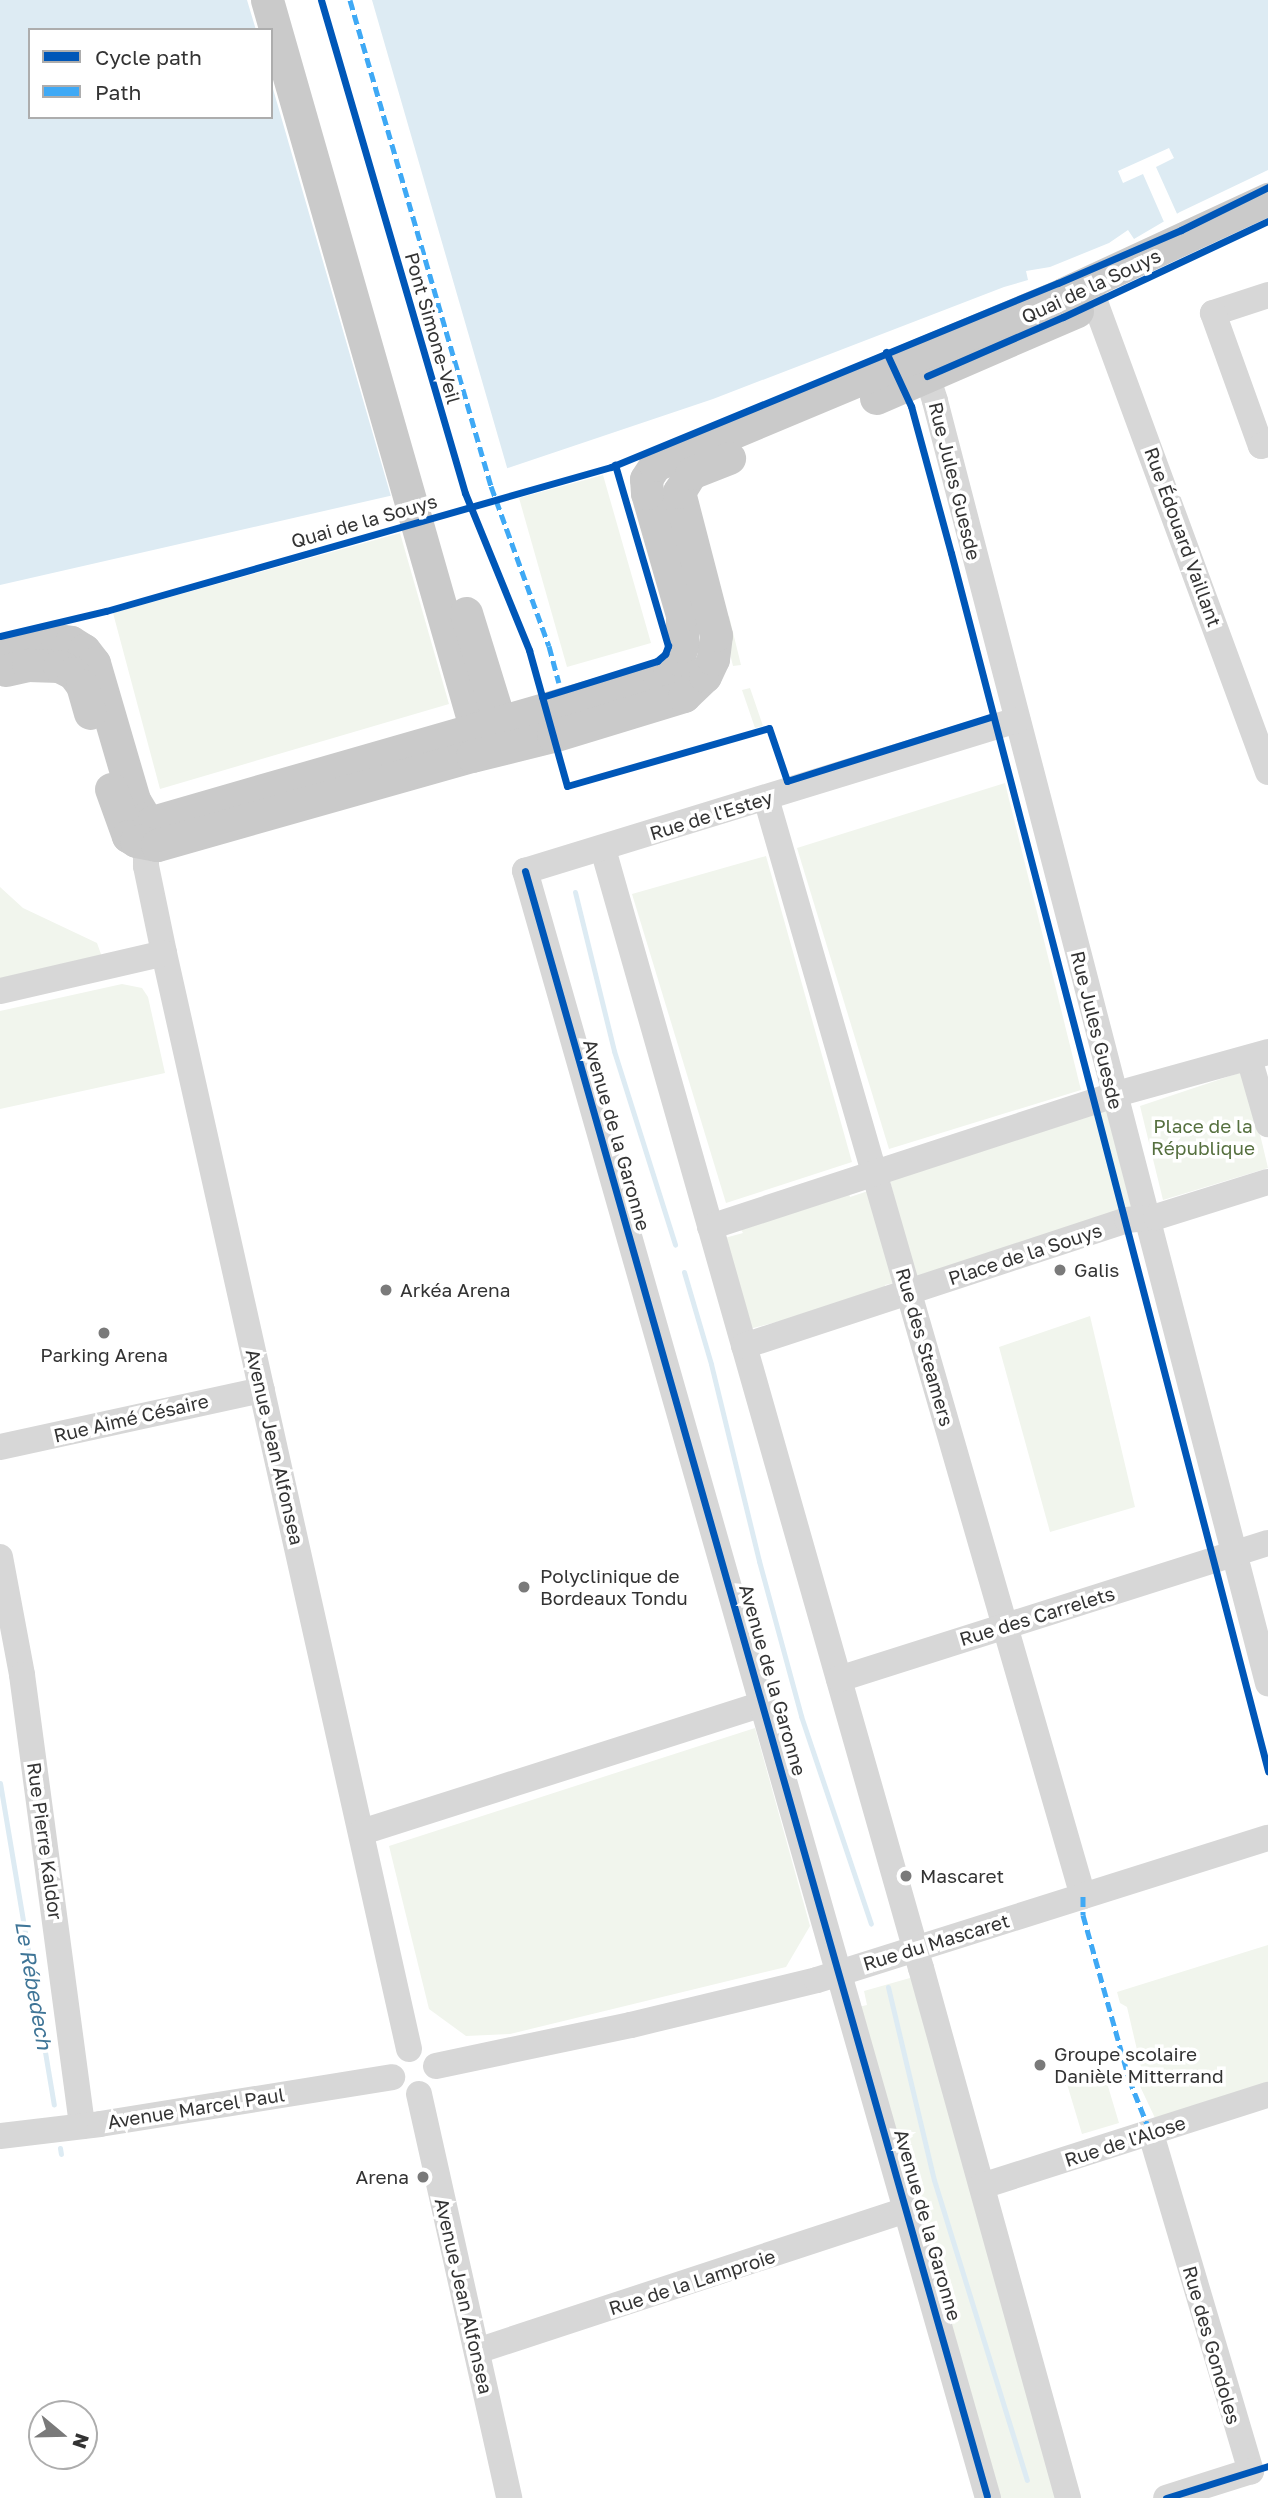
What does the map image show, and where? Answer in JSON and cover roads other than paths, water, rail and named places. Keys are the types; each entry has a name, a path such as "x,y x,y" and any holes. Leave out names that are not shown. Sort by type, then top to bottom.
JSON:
{"main road":[{"path":"267,0 491,737"},
{"path":"283,0 430,502 471,666"},
{"name":"Quai de la Souys","path":"913,370 928,348 1028,307 1092,292 1268,200"},
{"name":"Quai de la Souys","path":"149,833 491,737 662,705 684,696 705,676 713,659 716,635 680,502 683,482 691,473 913,370 1092,292 1268,221"},
{"path":"0,651 57,640 72,642 84,650 94,663 134,800 145,818 149,833 128,836 122,825 82,685 73,673 59,666 43,664 0,671"}],"street":[{"name":"Rue Édouard Vaillant","path":"1092,292 1268,772"},
{"path":"1268,295 1213,313 1261,446 1268,444"},
{"name":"Rue Jules Guesde","path":"913,370 1017,720 1268,1683"},
{"name":"Rue de l'Estey","path":"525,871 1017,720"},
{"name":"Rue des Steamers","path":"766,798 1083,1896"},
{"name":"Avenue Jean Alfonsea","path":"149,833 146,866 164,953 409,2049"},
{"path":"603,849 916,1949 1068,2498"},
{"name":"Avenue de la Garonne","path":"525,871 988,2498"},
{"path":"0,991 164,953"},
{"path":"710,1227 1113,1095 1259,1055 1268,1124"},
{"name":"Place de la Souys","path":"744,1346 1126,1220 1146,1217 1268,1182"},
{"name":"Rue Aimé Césaire","path":"0,1447 262,1390"},
{"path":"1236,1553 1268,1543"},
{"name":"Rue des Carrelets","path":"839,1679 1236,1553"},
{"name":"Rue Pierre Kaldor","path":"0,1557 22,1675 82,2126"},
{"path":"362,1832 763,1704"},
{"name":"Rue du Mascaret","path":"436,2066 631,2025 838,1972 1268,1838"},
{"path":"409,2049 427,2053 436,2066 433,2085 419,2094 400,2089 392,2077 396,2058 409,2049"},
{"name":"Avenue Marcel Paul","path":"0,2136 82,2126 392,2077"},
{"name":"Avenue Jean Alfonsea","path":"419,2094 509,2498"},
{"name":"Rue de l'Alose","path":"982,2186 1268,2095"},
{"name":"Rue des Gondoles","path":"1151,2134 1251,2471 1166,2498"},
{"name":"Rue de la Lamproie","path":"477,2351 906,2210"}],"waterway":[{"path":"575,892 614,1051 675,1245"},
{"path":"684,1272 711,1364 759,1561 801,1716 871,1924"},
{"name":"Le Rébedech","path":"0,1783 54,2104"},
{"path":"888,1987 934,2180 1027,2480"},
{"name":"Le Rébedech","path":"60,2148 61,2154"}],"place":[{"name":"Galis","path":"1060,1270"},
{"name":"Arkéa Arena","path":"386,1290"},
{"name":"Parking Arena","path":"104,1333"},
{"name":"Polyclinique de Bordeaux Tondu","path":"524,1587"},
{"name":"Mascaret","path":"906,1876"},
{"name":"Groupe scolaire Danièle Mitterrand","path":"1040,2065"},
{"name":"Arena","path":"423,2177"}],"park label":[{"name":"Place de la République","path":"1203,1137"}]}
